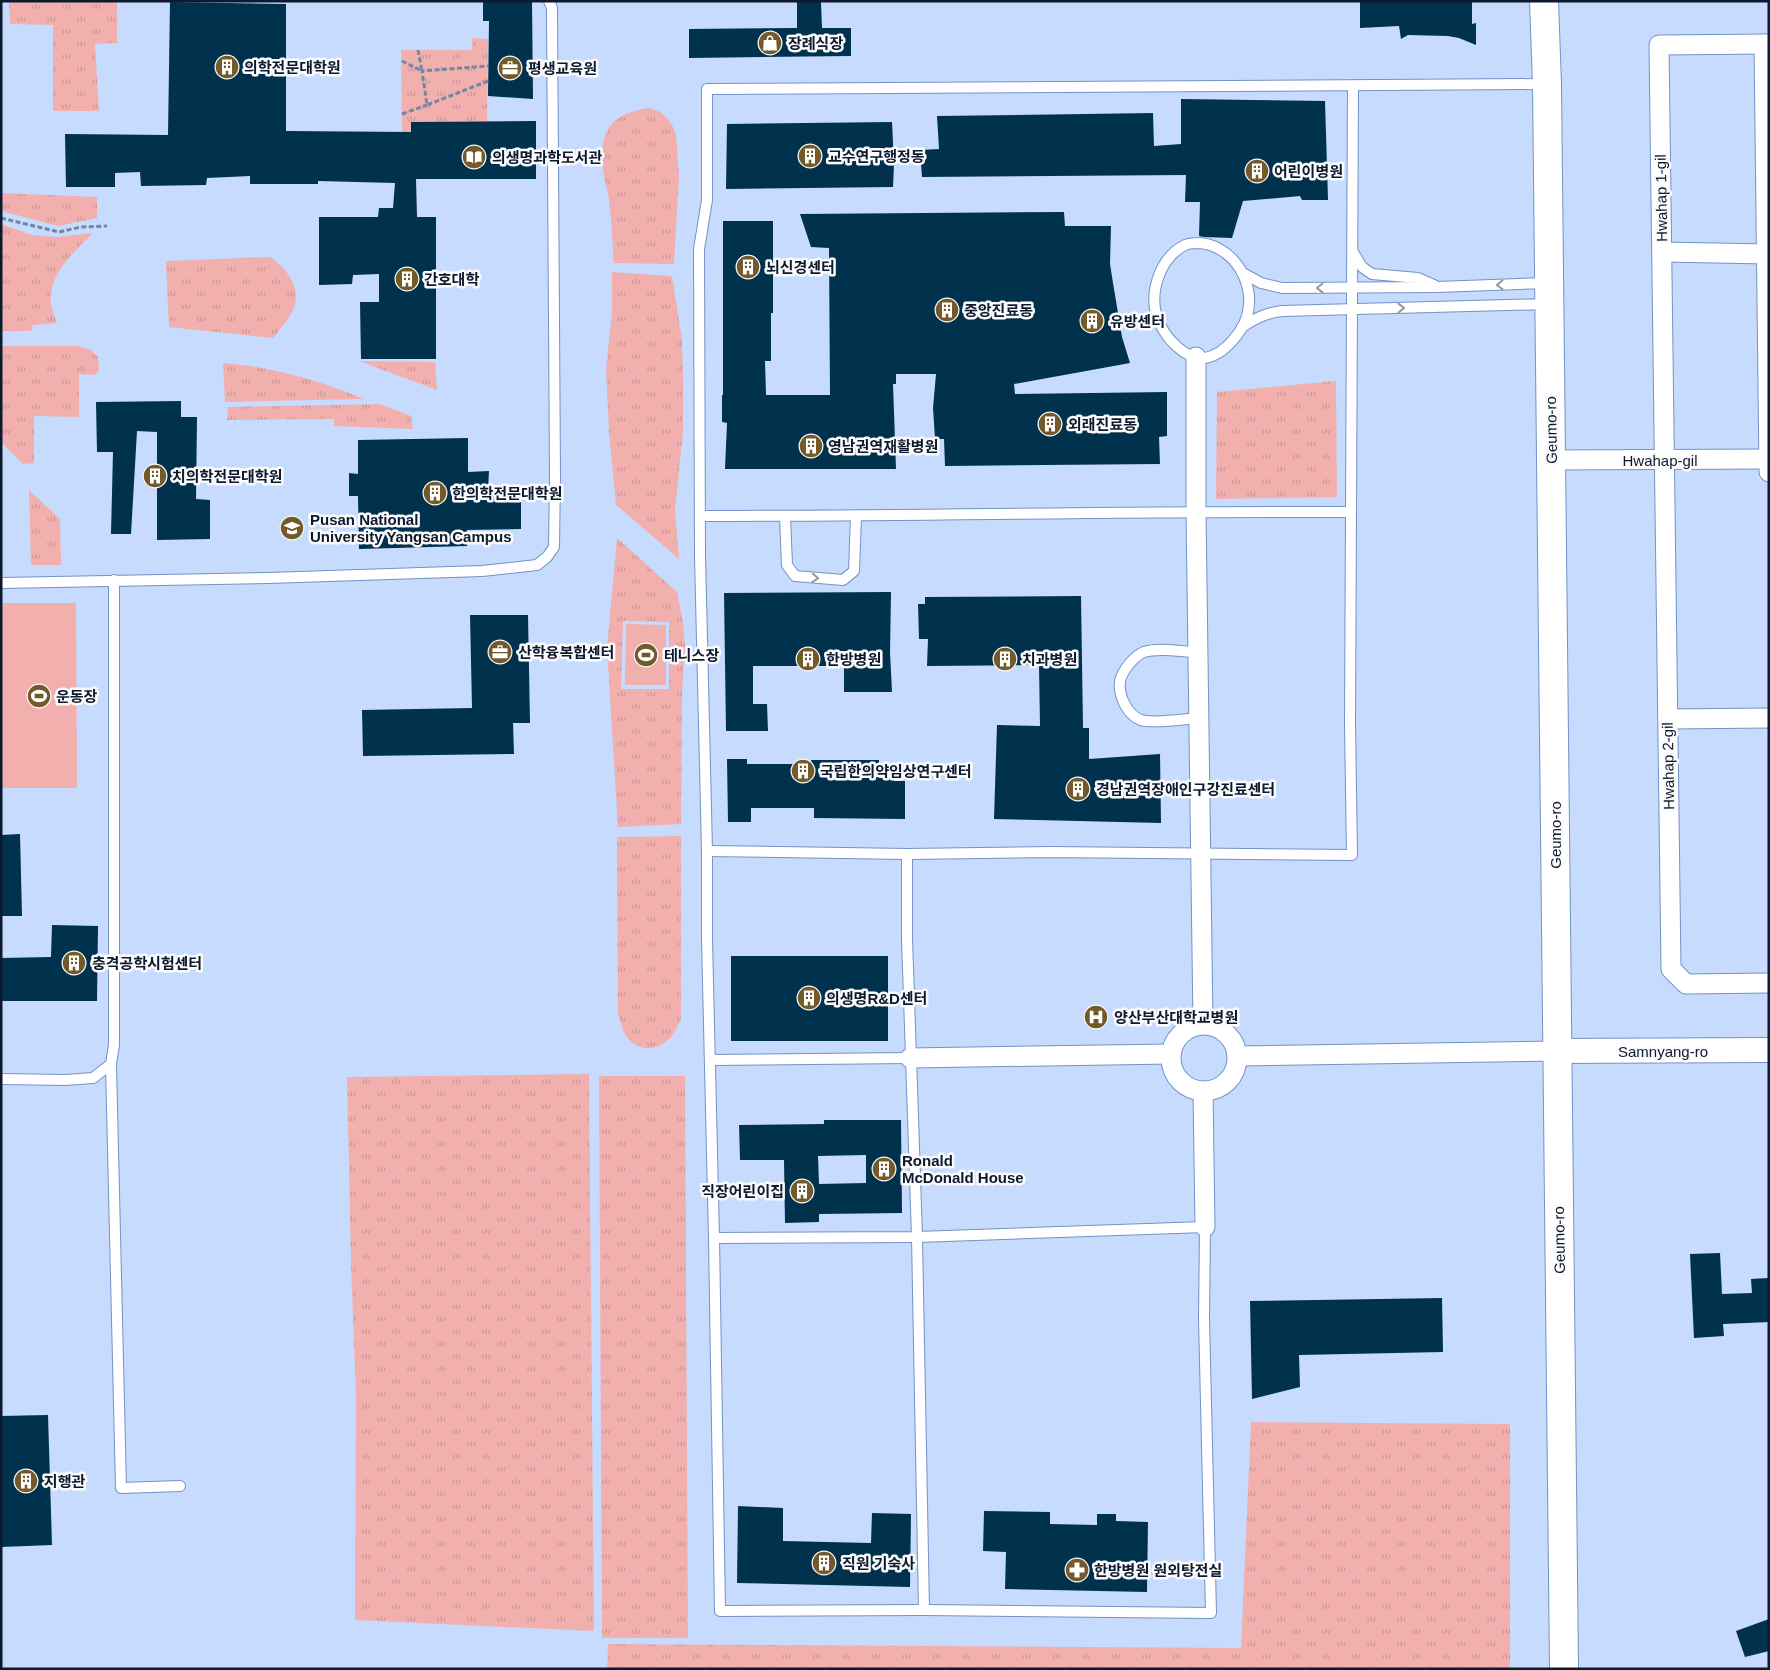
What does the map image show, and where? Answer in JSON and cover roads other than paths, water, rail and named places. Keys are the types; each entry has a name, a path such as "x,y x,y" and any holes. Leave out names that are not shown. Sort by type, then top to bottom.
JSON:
{"main road":[{"name":"Geumo-ro","path":"1544,1 1547,84 1564,1669"}],"street":[{"path":"1766,44 1769,472"},
{"name":"Hwahap 1-gil","path":"1664,460 1659,46 1766,44"},
{"path":"1662,252 1767,254"},
{"path":"1196,357 1196,512 1203,1024"},
{"name":"Hwahap-gil","path":"1551,460 1769,459"},
{"name":"Hwahap 2-gil","path":"1664,460 1671,968 1686,984 1769,983"},
{"path":"1668,719 1769,718"},
{"path":"1203,1024 1222,1030 1232,1042 1237,1056 1236,1067 1231,1077 1214,1090 1203,1091 1192,1089 1176,1075 1172,1065 1171,1054 1173,1045 1185,1030 1203,1024"},
{"name":"Samnyang-ro","path":"1556,1052 1769,1050"},
{"path":"1237,1056 1556,1052"},
{"path":"910,1058 1171,1054"},
{"path":"1203,1091 1205,1227"}],"lane":[{"path":"1,583 268,578 482,571 537,565 547,557 554,547 555,477 552,8 549,1"},
{"path":"714,1238 917,1236 1205,1227 1204,1319 1211,1613 924,1610 720,1611 700,516 699,249 707,200 707,89 1547,84"},
{"path":"707,851 907,854 1049,852 1352,855 1350,724 1353,86"},
{"path":"1187,244 1208,244 1219,248 1230,257 1243,273 1249,292 1247,315 1242,328 1221,351 1210,357 1196,357 1182,351 1173,344 1162,328 1156,314 1155,300 1156,285 1166,260 1174,252 1187,244"},
{"path":"1353,252 1362,267 1372,274 1418,278 1437,287"},
{"path":"1243,273 1261,283 1282,288 1437,287 1549,294"},
{"path":"1242,328 1257,317 1268,312 1352,310 1549,294"},
{"path":"700,516 1351,512"},
{"path":"785,516 786,565 795,576 843,580 854,571 856,516"},
{"path":"114,580 114,1045 111,1065 121,1488 180,1486"},
{"path":"1198,652 1164,650 1143,652 1125,670 1120,681 1121,697 1134,715 1142,720 1199,718"},
{"path":"907,854 907,938 917,1236 924,1610"},
{"path":"710,1060 910,1058"},
{"path":"1,1080 93,1078 111,1065"}],"place":[{"name":"장례식장","path":"770,43"},
{"name":"의학전문대학원","path":"227,67"},
{"name":"평생교육원","path":"510,68"},
{"name":"교수연구행정동","path":"810,156"},
{"name":"의생명과학도서관","path":"474,157"},
{"name":"어린이병원","path":"1257,171"},
{"name":"뇌신경센터","path":"748,267"},
{"name":"간호대학","path":"407,279"},
{"name":"중앙진료동","path":"947,310"},
{"name":"유방센터","path":"1092,321"},
{"name":"외래진료동","path":"1050,424"},
{"name":"영남권역재활병원","path":"811,446"},
{"name":"치의학전문대학원","path":"155,476"},
{"name":"한의학전문대학원","path":"435,493"},
{"name":"Pusan National University Yangsan Campus","path":"292,528"},
{"name":"산학융복합센터","path":"500,652"},
{"name":"테니스장","path":"646,655"},
{"name":"한방병원","path":"808,659"},
{"name":"치과병원","path":"1005,659"},
{"name":"운동장","path":"39,696"},
{"name":"국립한의약임상연구센터","path":"803,771"},
{"name":"경남권역장애인구강진료센터","path":"1078,789"},
{"name":"충격공학시험센터","path":"74,963"},
{"name":"의생명R&D센터","path":"809,998"},
{"name":"양산부산대학교병원","path":"1096,1017"},
{"name":"Ronald McDonald House","path":"884,1169"},
{"name":"직장어린이집","path":"802,1191"},
{"name":"지행관","path":"26,1481"},
{"name":"직원 기숙사","path":"824,1563"},
{"name":"한방병원 원외탕전실","path":"1077,1570"}]}
